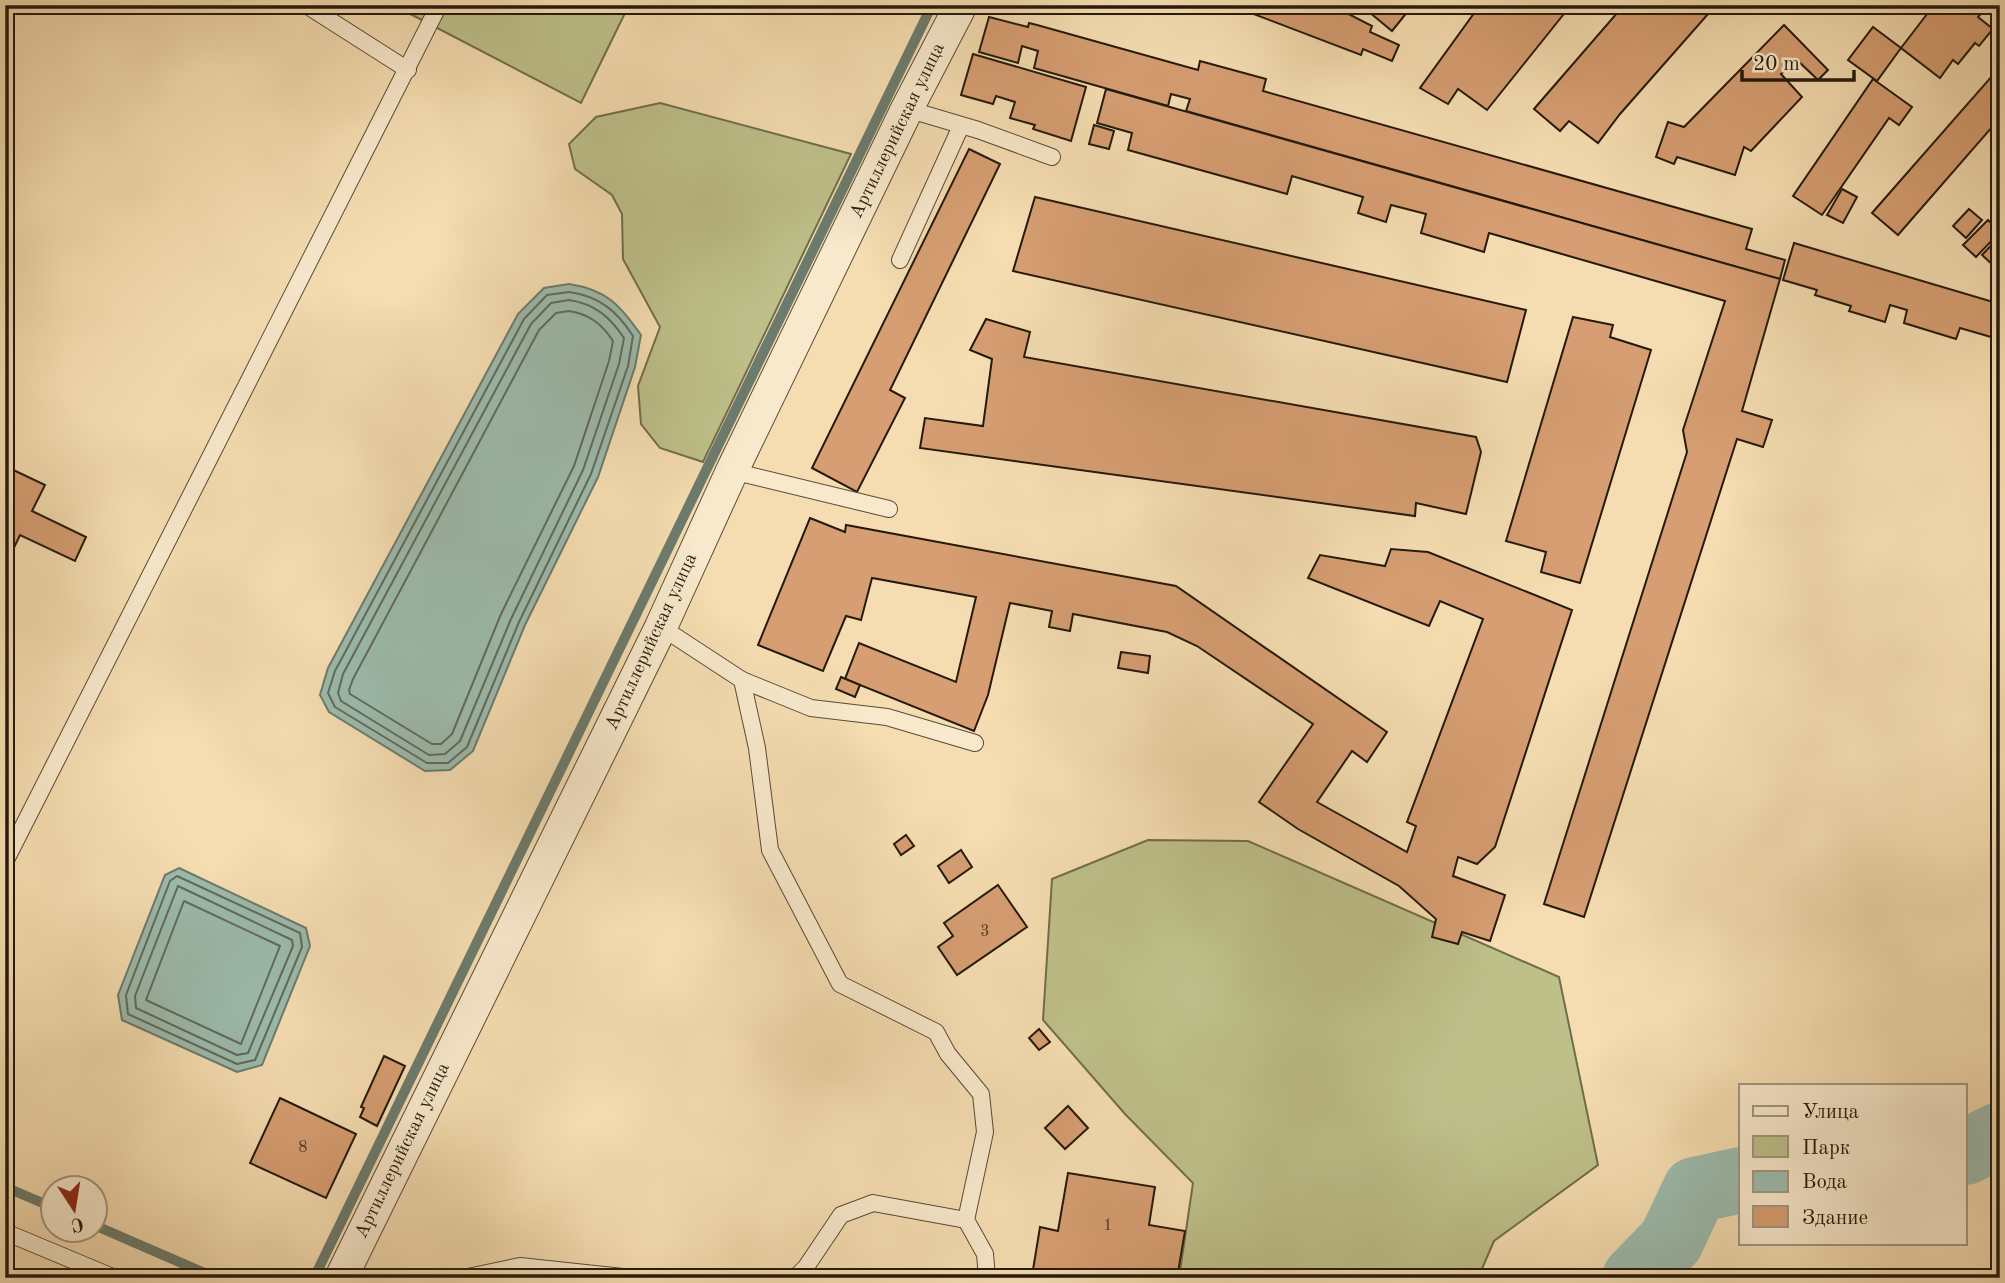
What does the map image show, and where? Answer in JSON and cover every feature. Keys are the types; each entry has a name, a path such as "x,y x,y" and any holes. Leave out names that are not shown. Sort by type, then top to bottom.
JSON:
{"street":[{"name":"Артиллерийская улица","path":"341,1278 661,627 732,471 907,109 961,5"}],"lane":[{"path":"306,5 408,70"},
{"path":"5,862 439,5"},
{"path":"907,109 1052,157"},
{"path":"900,260 961,126"},
{"path":"732,471 889,509"},
{"path":"661,627 742,680 811,708 887,717 975,743"},
{"path":"742,680 757,748 770,850 840,984 936,1032 948,1054 981,1094 985,1132 966,1220 985,1254 987,1278"},
{"path":"795,1278 806,1267 841,1215 873,1203 966,1220"},
{"path":"5,1232 115,1278"},
{"path":"463,1278 520,1266 632,1278"}],"green space":[{"path":"393,5 629,5 581,103"},
{"path":"660,103 851,154 703,462 660,448 641,424 638,386 660,327 623,259 622,214 612,195 575,169 569,144 596,117"},
{"path":"1148,840 1248,841 1559,977 1598,1165 1494,1241 1478,1278 1179,1278 1193,1183 1125,1114 1043,1020 1052,879"}],"water":[{"path":"569,284 594,290 611,300 626,315 641,335 635,367 598,477 525,625 473,751 450,770 425,771 329,712 320,695 328,668 518,314 544,288"},
{"path":"179,868 306,928 310,946 262,1065 237,1072 122,1020 118,995 165,875"}],"building":[{"path":"1230,5 1331,5 1372,26 1370,32 1399,45 1392,61 1363,49 1361,55"},
{"path":"1413,5 1392,31 1363,7"},
{"path":"1480,5 1571,5 1487,110 1458,89 1448,104 1420,88"},
{"path":"1624,5 1716,5 1620,114 1598,143 1569,121 1560,131 1534,109"},
{"path":"1934,5 1988,5 1978,17 1993,29 1979,46 1975,43 1958,64 1953,60 1940,78 1901,48"},
{"path":"989,17 1028,27 1029,23 1037,25 1198,70 1200,61 1266,79 1263,91 1752,229 1746,249 1785,260 1780,279 1186,111 1190,99 1171,94 1168,106 1034,68 1038,51 1022,46 1018,63 979,52"},
{"path":"1784,25 1828,70 1818,80 1796,59 1781,74 1802,97 1751,151 1744,147 1735,175 1677,157 1674,164 1656,157 1668,122 1684,127"},
{"path":"1873,27 1901,48 1877,81 1848,60"},
{"path":"973,54 1086,87 1071,141 1033,129 1035,125 1010,118 1015,102 996,96 993,104 961,95"},
{"path":"1992,76 2000,82 2000,118 1898,235 1872,213"},
{"path":"1873,79 1912,107 1899,125 1889,118 1822,215 1793,196"},
{"path":"1106,89 1780,279 1742,411 1772,420 1763,447 1737,439 1584,917 1544,904 1687,452 1683,430 1725,301 1489,233 1484,252 1421,233 1426,214 1391,205 1386,222 1358,213 1363,197 1292,176 1287,194 1128,150 1132,133 1097,123"},
{"path":"1094,125 1114,131 1109,149 1089,144"},
{"path":"969,149 1000,164 890,390 905,398 857,492 812,468"},
{"path":"1842,189 1857,197 1843,223 1827,215"},
{"path":"1035,197 1526,310 1507,382 1013,271"},
{"path":"1969,209 1982,220 1966,238 1953,226"},
{"path":"1988,220 2000,232 1976,257 1963,245"},
{"path":"2000,236 2000,260 1994,266 1982,255"},
{"path":"1794,243 2000,304 2000,351 1995,350 1998,339 1960,328 1956,339 1904,323 1907,310 1890,305 1885,322 1849,311 1851,306 1815,295 1817,290 1783,280"},
{"path":"1573,317 1613,325 1610,337 1651,350 1580,583 1541,572 1546,552 1506,541"},
{"path":"986,319 1030,332 1024,357 1476,437 1481,452 1466,514 1416,503 1415,516 920,448 925,418 983,426 992,359 970,350"},
{"path":"5,466 45,485 32,511 86,537 75,561 20,535 12,552 5,549"},
{"path":"810,518 845,532 846,525 1176,586 1387,732 1367,762 1352,751 1317,802 1407,852 1416,826 1407,822 1483,619 1440,601 1429,626 1308,578 1320,555 1385,566 1391,549 1428,552 1572,610 1495,847 1477,864 1458,857 1453,876 1505,895 1490,941 1462,932 1458,944 1432,937 1436,919 1399,886 1298,829 1259,802 1313,724 1197,646 1167,632 1073,614 1070,631 1049,627 1052,611 1010,603 988,695 974,731 845,679 859,643 956,682 976,597 872,578 861,620 846,616 823,671 758,645"},
{"path":"1121,652 1150,656 1148,673 1118,668"},
{"path":"841,677 860,685 855,697 836,689"},
{"path":"906,835 914,846 901,855 894,844"},
{"path":"961,850 972,867 949,883 938,866"},
{"path":"998,885 1027,927 957,975 938,947 953,936 944,923"},
{"path":"1039,1029 1050,1042 1039,1050 1029,1038"},
{"path":"384,1056 405,1066 377,1126 360,1117 364,1108 361,1107"},
{"path":"280,1098 356,1134 326,1198 250,1163"},
{"path":"1068,1106 1088,1128 1065,1149 1045,1128"},
{"path":"1068,1173 1155,1187 1149,1225 1185,1231 1177,1278 1032,1276 1040,1227 1058,1231"}],"waterway":[{"path":"314,1278 932,5"},
{"path":"1966,1152 2000,1135"},
{"path":"1635,1278 1671,1241 1695,1190 1739,1180"},
{"path":"5,1187 38,1201"},
{"path":"108,1231 216,1278"}]}
